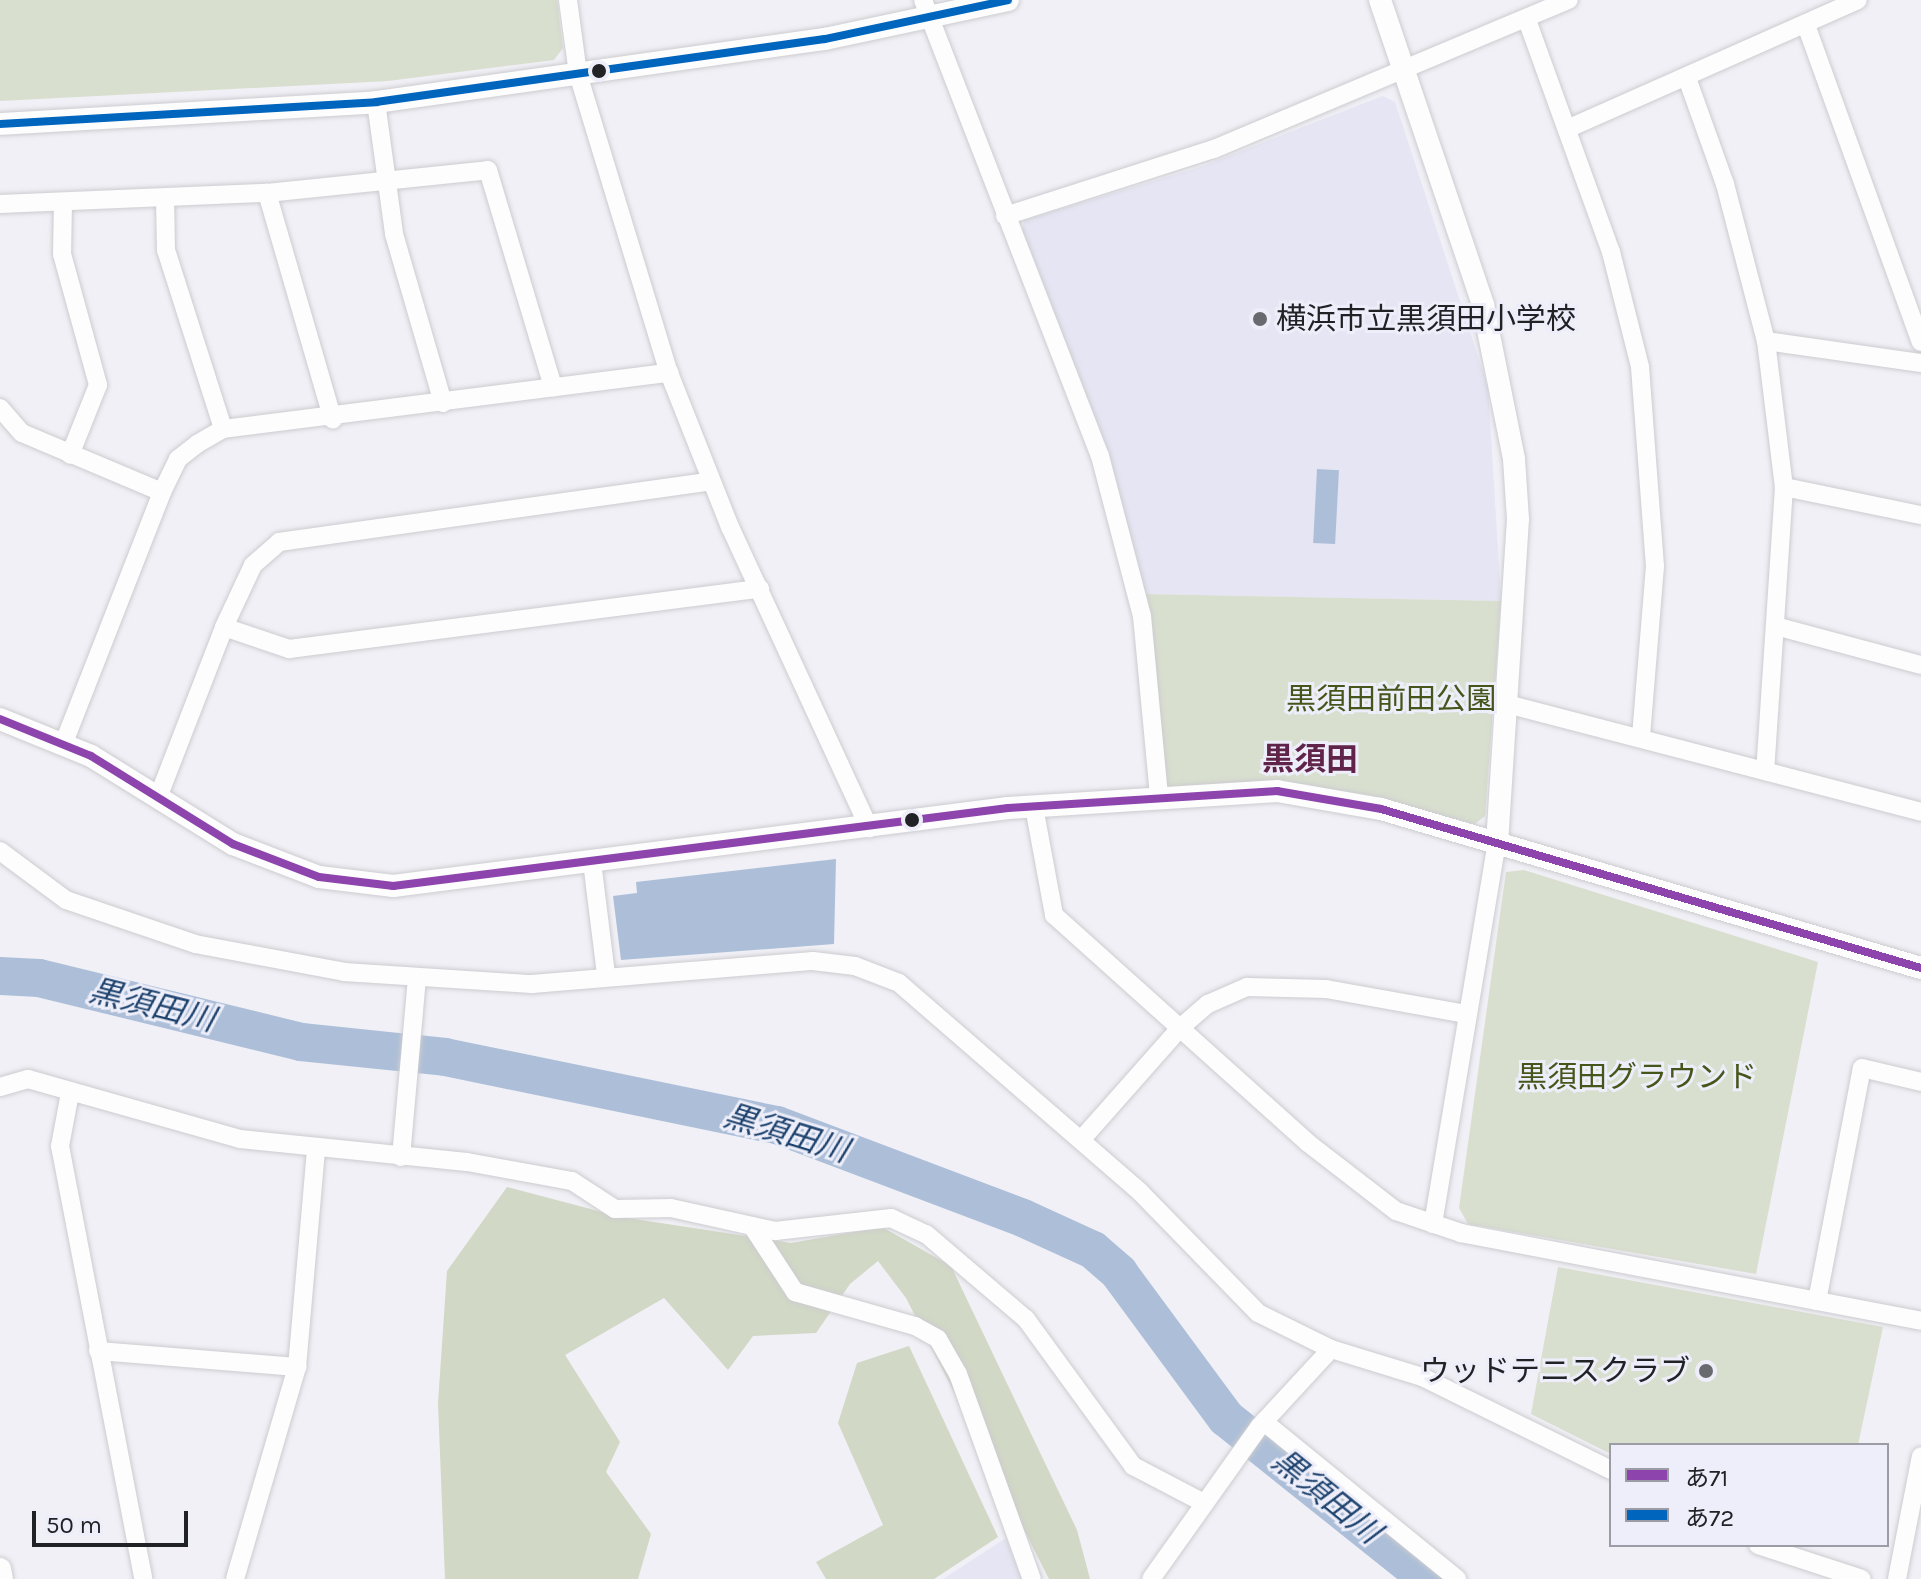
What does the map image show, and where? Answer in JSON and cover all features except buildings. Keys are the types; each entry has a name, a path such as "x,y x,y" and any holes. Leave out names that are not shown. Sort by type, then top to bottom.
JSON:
{"street":[{"path":"568,0 578,74 669,373 711,481 869,828"},
{"path":"0,124 376,102 578,74 925,9 1008,0"},
{"path":"1380,0 1483,305 1505,402 1518,519 1497,843 1433,1224"},
{"path":"1005,216 1214,149 1403,73 1569,0"},
{"path":"1567,129 1858,0"},
{"path":"925,9 1100,456 1142,616 1159,797"},
{"path":"1527,20 1611,252 1642,381 1655,566 1641,736"},
{"path":"1806,25 1921,342"},
{"path":"1687,78 1725,184 1766,341 1784,487 1779,627 1765,771"},
{"path":"376,102 385,182 443,403"},
{"path":"0,204 267,193 488,170 553,387"},
{"path":"267,193 333,420"},
{"path":"165,198 166,250 223,429"},
{"path":"63,203 62,254 98,385 70,455"},
{"path":"1766,341 1921,363"},
{"path":"63,745 162,492 178,459 223,429 333,420 669,373"},
{"path":"0,408 22,433 162,492"},
{"path":"159,795 224,627 253,565 279,542 711,481"},
{"path":"1784,487 1921,515"},
{"path":"224,627 289,649 760,589"},
{"path":"1779,627 1921,665"},
{"path":"1507,704 1641,736 1921,812"},
{"path":"0,719 63,745 159,795 233,844 319,877 393,886 1034,807 1277,791 1326,797 1497,843 1921,968"},
{"path":"1034,807 1054,915 1320,1153 1396,1211 1433,1224 1921,1321"},
{"path":"0,851 66,900 195,944 417,978 532,984 606,975 813,961 881,973 1081,1140 1258,1313 1331,1349 1422,1377 1609,1469"},
{"path":"592,862 606,975"},
{"path":"401,1157 417,978"},
{"path":"1081,1140 1180,1028 1208,1004 1247,987 1287,984 1467,1014"},
{"path":"1817,1301 1862,1068 1921,1082"},
{"path":"0,1087 28,1079 166,1124 316,1149 401,1157 572,1181 615,1209 671,1208 752,1226 808,1231 891,1218 926,1234 1026,1319 1133,1466 1202,1502"},
{"path":"70,1093 60,1146 143,1579"},
{"path":"235,1579 297,1367 316,1149"},
{"path":"752,1226 795,1292 915,1326 938,1339 958,1374 1032,1579"},
{"path":"1151,1579 1239,1452 1331,1349"},
{"path":"98,1351 297,1367"},
{"path":"1261,1425 1457,1579"},
{"path":"1897,1579 1919,1484 1921,1456"},
{"path":"1764,1547 1862,1579"},
{"path":"0,1569 2,1579"}],"shaded area":[{"name":"横浜市立黒須田小学校","path":"1383,96 1395,102 1488,387 1501,601 1145,594 1022,234 1024,220 1200,167"},
{"path":"1006,1538 1022,1579 943,1579"}],"green space":[{"path":"0,0 557,0 563,48 554,60 388,81 0,101"},
{"name":"黒須田前田公園","path":"1145,594 1501,601 1485,816 1475,824 1305,784 1167,790"},
{"name":"黒須田グラウンド","path":"1524,870 1818,962 1756,1274 1468,1224 1459,1208 1506,872"},
{"path":"507,1187 621,1217 791,1243 882,1227 951,1266 1077,1530 1090,1579 1049,1579 906,1298 878,1261 850,1284 816,1333 753,1336 728,1370 664,1298 565,1355 620,1442 606,1472 651,1534 638,1579 445,1579 438,1403 447,1271"},
{"name":"ウッドテニスクラブ","path":"1558,1267 1883,1327 1858,1443 1609,1443 1609,1453 1531,1414"},
{"path":"909,1346 998,1537 934,1579 826,1579 816,1562 883,1525 838,1423 857,1363"}],"water":[{"path":"1317,469 1339,470 1335,544 1313,543"},
{"path":"836,859 834,944 621,960 613,896 637,893 636,882"}],"waterway":[{"name":"黒須田川","path":"0,976 39,978 301,1042 445,1057 777,1125 1023,1218 1093,1250 1119,1273 1226,1418 1428,1579"}],"transit line":[{"name":"あ72","path":"0,124 376,102 825,39 1008,0"},
{"name":"あ71","path":"0,719 91,756 233,844 319,877 393,886 1008,808 1277,791 1381,809 1921,968"}],"place":[{"name":"横浜市立黒須田小学校","path":"1260,319"},
{"name":"ウッドテニスクラブ","path":"1706,1371"}],"district":[{"name":"黒須田","path":"1310,760"}]}
